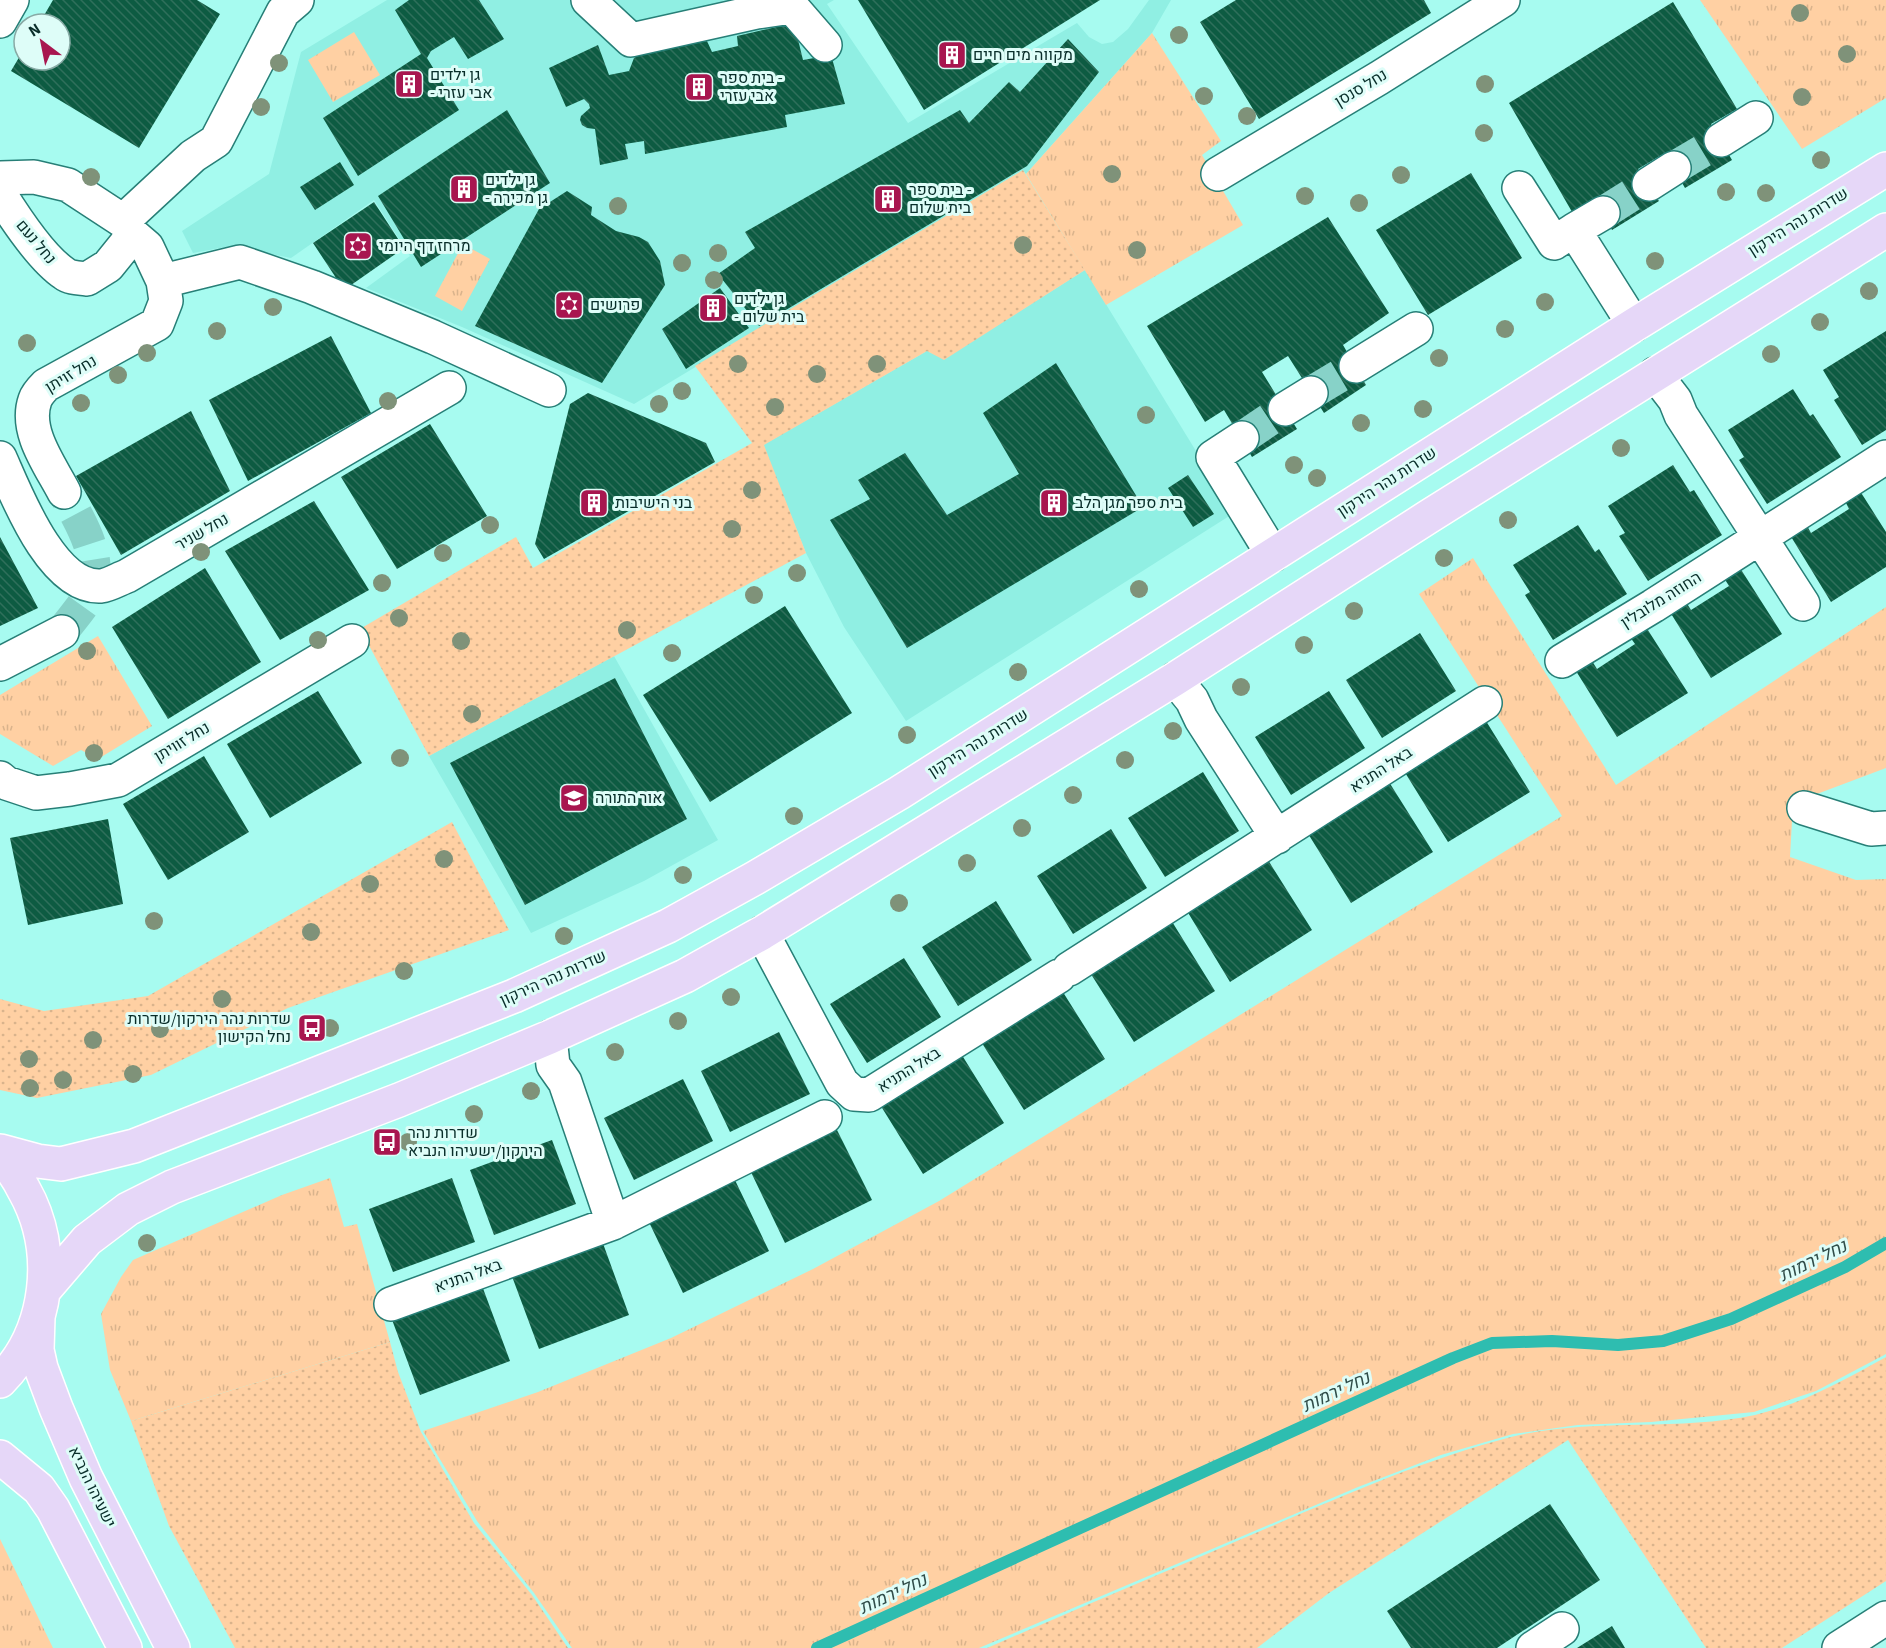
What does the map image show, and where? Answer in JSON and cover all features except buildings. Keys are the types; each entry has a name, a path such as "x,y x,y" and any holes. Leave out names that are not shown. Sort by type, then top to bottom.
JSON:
{"main road":[{"name":"שדרות נהר הירקון","path":"0,1151 37,1161 61,1164 134,1146 514,996 668,926 899,793 1634,325 1886,169"},
{"path":"0,1381 30,1338 41,1303 87,1240 128,1209 172,1187 399,1100 550,1037 685,976 762,933 1175,679 1886,230"},
{"name":"ישעיהו הנביא","path":"0,1157 18,1178 30,1199 44,1244 36,1350 41,1368 86,1478 173,1648"},
{"path":"0,1457 39,1489 53,1509 126,1648"}],"street":[{"path":"0,21 12,0"},
{"name":"נחל נעם","path":"0,195 14,217 47,258 66,276 87,279 108,266 128,228 193,156 216,141 283,12 297,0"},
{"path":"588,0 631,40 757,12 792,7 825,45"},
{"name":"נחל סנסן","path":"1218,174 1379,78 1503,0"},
{"path":"1720,140 1756,118"},
{"path":"0,178 34,177 68,185 128,228 147,247 163,281 240,262 312,286 549,390"},
{"path":"1519,188 1554,243 1603,213"},
{"path":"1574,230 1634,325"},
{"name":"נחל זויתן","path":"64,492 34,430 32,414 35,398 46,385 158,324 166,301 163,281"},
{"path":"1356,366 1416,329"},
{"path":"1655,374 1675,400 1681,415 1803,604"},
{"name":"נחל שניר","path":"0,458 22,506 55,562 76,581 101,586 127,576 449,388"},
{"path":"1242,438 1213,457 1273,555"},
{"name":"החוזה מלובלין","path":"1562,661 1653,606 1886,457"},
{"path":"0,664 62,632"},
{"name":"נחל זוויתן","path":"0,778 6,783 36,793 118,780 352,641"},
{"path":"1175,679 1192,700 1201,719 1277,837"},
{"name":"באל התניא","path":"762,933 842,1083 854,1094 869,1095 1485,703"},
{"path":"1804,808 1871,830 1886,828"},
{"path":"550,1037 553,1065 565,1082 613,1222"},
{"name":"באל התניא","path":"391,1304 613,1222 825,1118"},
{"path":"1839,1648 1886,1618"},
{"path":"1533,1648 1562,1629"}],"shaded area":[{"path":"387,0 834,0 827,4 908,123 1077,23 1089,37 1102,44 1113,42 1128,29 1149,0 1171,0 1152,33 1026,174 1023,170 634,404 462,327 366,288 410,256 374,200 291,258 231,246 193,253 182,231 269,174 301,52"},
{"path":"1085,270 1234,513 906,721 844,627 806,553 763,445 927,351 944,359"},
{"name":"אור התורה","path":"614,656 718,840 644,881 531,933 429,756"}],"green space":[{"path":"1700,0 1886,0 1886,98 1802,149"},
{"path":"354,32 380,75 333,102 308,60"},
{"path":"1152,33 1221,141 1202,155 1243,225 1106,305 1026,174"},
{"path":"1023,170 1085,270 944,360 927,351 764,445 806,553 429,756 360,629 516,537 533,568 752,443 695,366"},
{"path":"463,244 490,259 462,311 435,296"},
{"path":"1473,558 1616,785 1886,607 1886,768 1793,803 1790,857 1856,880 1886,879 1886,1354 1816,1391 1754,1412 1651,1422 1578,1425 1513,1434 1441,1455 1358,1487 979,1648 572,1648 534,1593 477,1521 423,1431 538,1392 671,1338 813,1269 939,1201 1562,816 1419,594"},
{"path":"98,636 152,726 98,759 81,750 53,766 0,734 0,695"},
{"path":"452,822 509,930 288,1008 151,1075 37,1098 0,1090 0,999 44,1011 148,996"},
{"path":"330,1178 344,1227 357,1224 390,1342 131,1421 110,1370 101,1314 133,1260 282,1195"},
{"path":"390,1342 398,1372 421,1432 474,1523 532,1595 568,1648 235,1648 169,1526 131,1421"},
{"path":"1886,1357 1886,1581 1782,1648 1706,1648 1568,1440 1329,1593 1257,1648 987,1648 1325,1503 1448,1456 1511,1437 1541,1431 1602,1426 1694,1423 1755,1415 1806,1398"},
{"path":"0,1539 53,1648 0,1648"}],"waterway":[{"name":"נחל ירמות","path":"817,1648 1453,1358 1492,1343 1552,1341 1618,1345 1663,1341 1731,1319 1845,1267 1886,1243"}],"tunnel":[{"path":"1674,168 1721,140"},
{"path":"1603,213 1649,184"},
{"path":"1311,393 1356,366"},
{"path":"1242,438 1285,409"},
{"path":"62,632 88,597 93,583 94,570 89,543 64,492"}],"place":[{"name":"מקווה מים חיים","path":"952,55"},
{"name":"גן ילדים - אבי עזרי","path":"409,84"},
{"name":"בית ספר - אבי עזרי","path":"699,87"},
{"name":"גן ילדים - גן מכירה","path":"464,189"},
{"name":"בית ספר - בית שלום","path":"888,199"},
{"name":"מרחז דף היומי","path":"358,246"},
{"name":"פרושים","path":"569,305"},
{"name":"גן ילדים - בית שלום","path":"713,308"},
{"name":"בני הישיבות","path":"594,503"},
{"name":"בית ספר מגן הלב","path":"1054,503"},
{"name":"אור התורה","path":"574,798"},
{"name":"שדרות נהר הירקון/שדרות נחל הקישון","path":"312,1028"},
{"name":"שדרות נהר הירקון/ישעיהו הנביא","path":"387,1142"}]}
